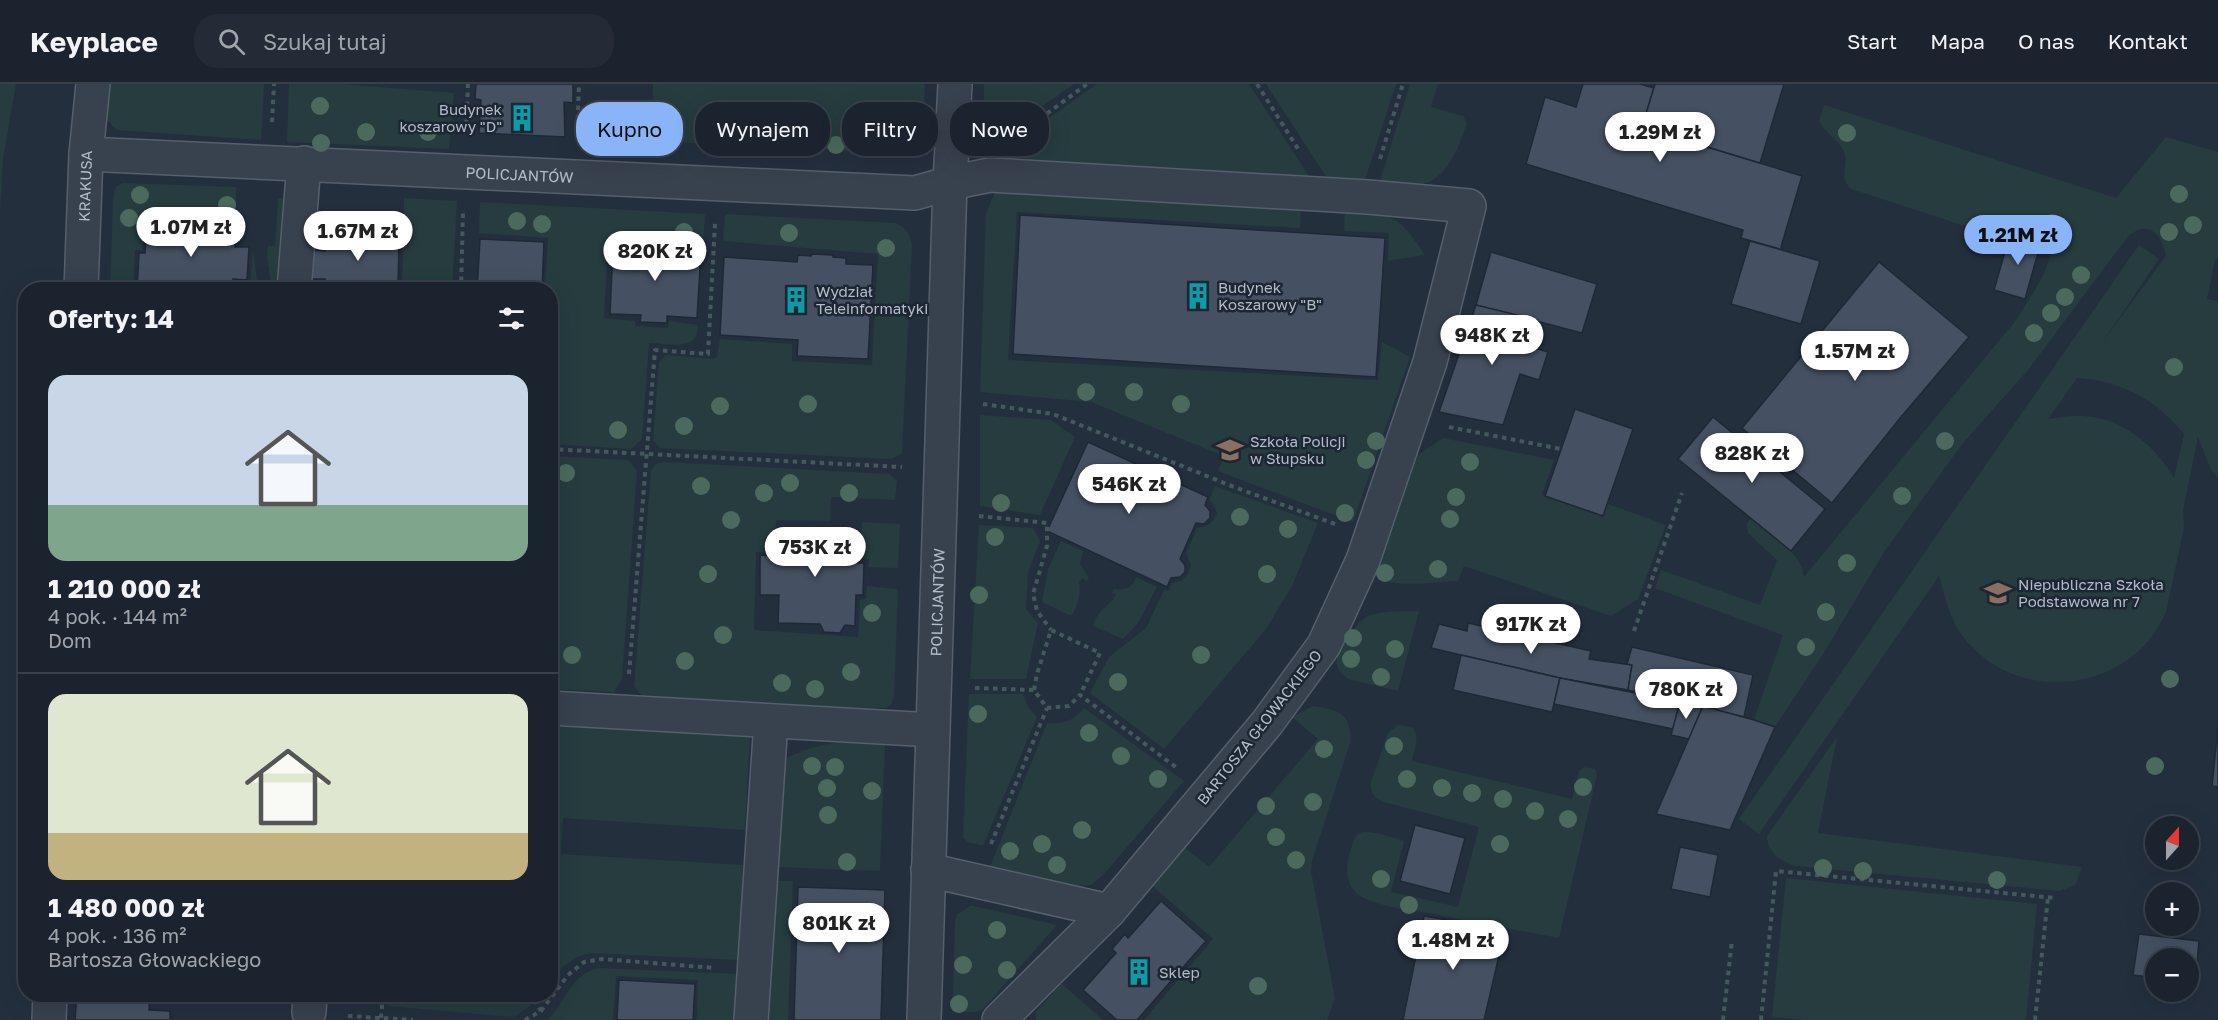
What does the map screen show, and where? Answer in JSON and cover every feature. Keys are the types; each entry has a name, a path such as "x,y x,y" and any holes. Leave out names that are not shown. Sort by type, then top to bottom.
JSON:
{"street":[{"name":"KRAKUSA","path":"81,282 86,154 93,84"},
{"name":"POLICJANTÓW","path":"924,1020 955,84"},
{"name":"POLICJANTÓW","path":"86,154 915,193 950,183"},
{"path":"295,282 304,163"},
{"path":"950,183 990,175 1368,197"},
{"name":"BARTOSZA GŁOWACKIEGO","path":"999,1020 1109,911 1267,723 1323,645 1363,560 1430,362 1469,206 1368,197"},
{"path":"558,709 933,730"},
{"path":"751,1020 771,721"},
{"path":"928,870 1109,911"},
{"path":"49,1020 50,1002"}],"path":[{"path":"461,282 468,84"},
{"path":"578,102 579,84"},
{"path":"990,175 990,156 1087,84"},
{"path":"1257,84 1327,194"},
{"path":"1368,197 1403,84"},
{"path":"626,713 655,350 708,354 717,183"},
{"path":"944,397 1053,414 1234,487 1370,537"},
{"path":"1410,419 1561,449"},
{"path":"558,449 942,469"},
{"path":"1634,631 1682,494"},
{"path":"940,513 1047,523 1047,546 1033,594 1037,611 1051,630 1100,652 1080,695 1069,706 1047,708"},
{"path":"1034,690 1051,630"},
{"path":"935,686 1034,690"},
{"path":"1034,690 1047,708"},
{"path":"1080,695 1209,792"},
{"path":"976,881 1047,708"},
{"path":"1761,1020 1776,871 2055,898"},
{"path":"2035,1020 2048,897"},
{"path":"1723,1020 1732,940"},
{"path":"558,988 568,975 584,962 602,960 754,971"},
{"path":"381,1018 382,1002"},
{"path":"535,1002 541,1011"},
{"path":"525,1020 541,1011 548,1002"},
{"path":"310,1003 381,1018 413,1020"}],"green space":[{"path":"0,84 16,84 3,159 0,212"},
{"path":"107,84 264,84 261,140 117,130 106,115"},
{"path":"289,84 342,84 454,93 449,149 287,142"},
{"path":"653,84 925,84 924,102 842,102 842,151 830,150 830,102 695,102 695,143 683,143 683,102 653,102"},
{"path":"984,84 1074,84 1048,102 984,102"},
{"path":"1097,84 1249,84 1310,178 1000,159 1000,156 1049,156 1049,118"},
{"path":"1266,84 1396,84 1364,183 1329,181"},
{"path":"1410,84 1438,84 1431,107 1463,116 1467,123 1450,162 1437,177 1417,186 1379,184"},
{"path":"1824,105 2116,198 2166,137 2218,152 2218,259 2215,259 2207,299 2218,301 2218,478 2211,470 2198,437 2183,511 2184,528 2166,612 2150,639 2128,660 2102,674 2073,681 2044,681 2015,675 1988,661 1965,639 1955,624 1939,576 1759,834 1739,819 2139,245 2159,259 2102,343 2166,256 2164,246 2152,231 2140,229 2129,235 2028,370 1963,443 1884,552 1825,651 1775,727 1754,720 1783,635 1655,588 1661,570 1760,605 1777,560 1748,533 1746,526 1750,519 1792,552 1802,568 1804,577 2017,319 2038,285 2050,256 2050,248 2046,240 2028,231 1966,226 1851,189 1844,175 1846,162 1844,152 1819,121","holes":["2077,378 2093,380 2136,394 2162,411 2184,434 2174,478 2147,444 2123,427 2110,421 2081,416 2048,419"]},
{"path":"120,184 236,187 236,220 145,214 142,250 135,250 133,282 110,282 113,198"},
{"path":"996,189 1301,207 1300,228 1017,212 1008,360 1378,380 1382,342 1410,357 1353,522 1218,471 1224,456 1091,402 980,392 986,214"},
{"path":"278,198 283,198 277,282 270,282 267,253 268,246 275,246"},
{"path":"404,198 457,201 452,282 402,282"},
{"path":"480,202 705,214 703,245 608,239 604,318 635,321 636,326 668,328 669,321 698,325 697,334 687,343 672,345 649,343 642,439 631,449 558,444 558,282 545,282 548,238 479,233"},
{"path":"1345,210 1374,213 1392,219 1407,231 1425,255 1388,261 1389,233 1344,231"},
{"path":"725,214 895,223 907,231 912,245 902,453 892,459 660,448 653,440 659,362 666,355 713,359 717,357 720,339 792,344 792,361 872,365 878,254 723,241"},
{"path":"253,249 257,282 250,282"},
{"path":"980,415 1051,420 1075,437 1040,515 980,506"},
{"path":"1443,438 1554,460 1542,495 1603,516 1608,504 1666,525 1638,599 1611,616 1464,566 1458,581 1400,584 1381,578 1376,569 1412,459"},
{"path":"558,456 628,460 637,471 622,679 614,692 558,689"},
{"path":"657,463 889,474 897,480 895,500 831,497 830,521 776,520 775,552 756,552 754,630 858,637 860,600 866,599 867,586 898,589 894,696 891,705 885,708 786,706 643,697 634,686 651,470"},
{"path":"1215,486 1318,523 1292,586 1266,629 1164,749 1090,693 1109,657 1146,628 1164,590 1169,591 1172,583 1180,581 1187,575 1191,565 1186,553 1197,528 1210,524 1217,513 1209,500"},
{"path":"862,522 900,524 898,568 868,567 869,559 860,559"},
{"path":"979,525 1033,528 1040,541 1028,572 1026,609 1038,623 1026,679 970,679"},
{"path":"1061,541 1083,551 1080,564 1089,578 1086,581 1083,578 1079,582 1078,600 1071,616 1042,602 1048,569"},
{"path":"1136,577 1157,587 1138,623 1123,639 1093,626 1098,615 1114,598 1116,594 1112,593 1113,589 1128,588"},
{"path":"1419,611 1398,691 1348,679 1342,674 1337,663 1339,651 1362,620 1367,616 1383,612"},
{"path":"969,694 1023,694 1028,707 1037,717 983,846 968,842 963,837"},
{"path":"1313,706 1330,709 1342,715 1349,726 1350,733 1350,743 1312,861 1311,871 1335,998 1327,1020 1144,1020 1213,939 1149,883 1182,845 1209,867 1318,739 1292,717"},
{"path":"1084,708 1184,781 1104,874 1091,885 1079,886 990,867 1047,723 1068,721"},
{"path":"558,723 750,733 745,830 563,818 561,854 743,865 739,960 590,953 578,957 559,971"},
{"path":"1398,725 1412,727 1415,731 1416,743 1412,761 1572,799 1579,771 1584,767 1595,769 1597,775 1559,938 1386,906 1362,897 1352,888 1347,869 1354,840 1360,833 1375,833 1404,841 1391,892 1458,907 1479,827 1384,802 1375,797 1372,792 1371,782 1388,733"},
{"path":"1837,737 1818,833 2082,867 2076,884 2060,891 1796,866 1781,859 1772,852 1767,836"},
{"path":"843,742 885,745 880,871 777,867 780,762 810,748"},
{"path":"1786,878 2037,904 2026,1020 1805,1020 1772,1017"},
{"path":"775,881 793,881 788,1020 769,1020"},
{"path":"970,906 1057,925 983,1009 974,1012 962,1010 953,1001 955,921 957,915"},
{"path":"599,968 738,974 737,1020 697,1020 698,980 616,976 613,1020 548,1020 575,982 590,971"},
{"path":"1061,984 1103,1020 1036,1020 1036,1012"},
{"path":"388,1002 529,1002 531,1005 514,1017 388,1006"}],"building":[{"name":"Budynek koszarowy \"D\"","path":"476,84 573,84 573,103 564,102 565,137 479,133 481,100 475,99"},
{"path":"1583,84 1640,84 1654,88 1642,127 1802,176 1781,247 1783,250 1741,238 1743,230 1526,164 1545,97 1576,107"},
{"path":"1655,84 1784,84 1760,163 1642,127"},
{"name":"Budynek Koszarowy \"B\"","path":"1020,215 1385,238 1376,377 1013,354"},
{"path":"147,222 236,227 235,247 249,247 247,280 137,282 139,253 145,253"},
{"path":"328,232 399,236 398,282 325,282 325,279 310,279 311,250 325,251"},
{"path":"2010,234 2041,242 2025,299 1994,290"},
{"path":"480,239 544,242 542,282 477,282"},
{"path":"1750,241 1820,261 1801,324 1731,304"},
{"path":"645,243 670,244 670,249 701,251 697,318 667,316 667,323 640,322 641,315 610,314 613,247 645,248"},
{"path":"1491,252 1597,284 1582,333 1476,305"},
{"name":"Wydział Teleinformatyki","path":"812,254 846,258 846,264 873,265 868,359 797,356 798,340 720,335 724,257 797,262 798,255 811,256"},
{"path":"1879,262 1969,337 1832,503 1742,428"},
{"path":"1476,305 1537,320 1529,346 1548,352 1539,380 1520,374 1503,425 1439,412"},
{"path":"1575,409 1633,429 1603,516 1545,496"},
{"path":"1713,417 1825,509 1791,551 1678,459"},
{"path":"1088,442 1208,497 1205,505 1210,511 1210,518 1204,524 1196,523 1180,559 1185,565 1185,572 1180,577 1171,578 1167,587 1047,531"},
{"path":"781,528 858,531 856,563 864,563 863,595 856,595 855,626 845,625 840,633 824,632 820,624 778,623 779,595 760,595 760,555 779,557"},
{"path":"1468,623 1591,651 1589,659 1632,665 1628,690 1560,678 1431,648 1439,624 1467,631"},
{"path":"1632,647 1753,675 1744,717 1628,690 1632,665 1627,664"},
{"path":"1461,655 1560,678 1552,712 1453,690"},
{"path":"1560,678 1680,702 1673,729 1554,704"},
{"path":"1680,702 1703,706 1689,739 1671,735"},
{"path":"1703,706 1775,727 1730,830 1656,814"},
{"path":"2218,727 2218,787 2212,786"},
{"path":"1415,825 1465,838 1450,894 1400,881"},
{"path":"1680,847 1718,855 1710,897 1671,889"},
{"path":"798,887 885,890 881,1020 794,1020"},
{"name":"Sklep","path":"1161,901 1206,941 1137,1020 1117,1020 1083,990 1116,953 1112,949 1125,934 1128,938"},
{"path":"1424,916 1505,930 1484,1020 1403,1020"},
{"path":"2139,934 2199,941 2198,948 2145,948 2145,977 2133,975"},
{"path":"619,980 695,984 693,1020 617,1020"},
{"path":"76,1002 150,1002 149,1010 170,1011 170,1020 75,1020"}],"place":[{"name":"Budynek koszarowy \"D\"","path":"522,118"},
{"name":"Budynek Koszarowy \"B\"","path":"1198,296"},
{"name":"Wydział Teleinformatyki","path":"796,300"},
{"name":"Szkoła Policji w Słupsku","path":"1230,450"},
{"name":"Niepubliczna Szkoła Podstawowa nr 7","path":"1998,593"},
{"name":"Sklep","path":"1139,972"}]}
